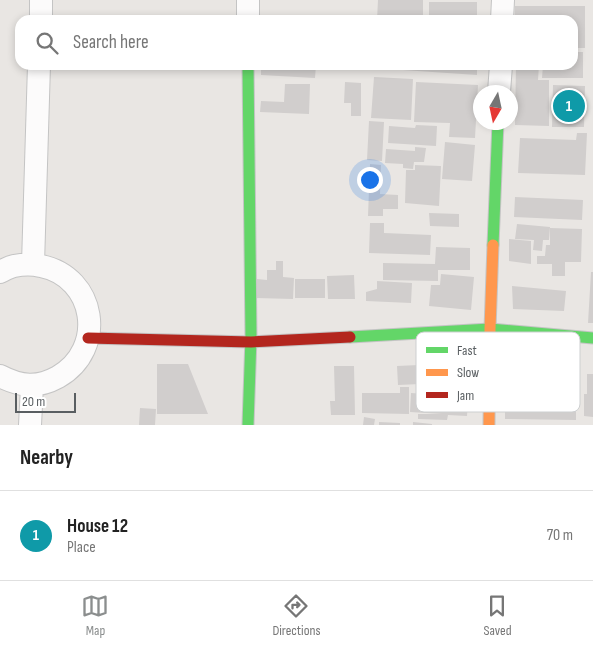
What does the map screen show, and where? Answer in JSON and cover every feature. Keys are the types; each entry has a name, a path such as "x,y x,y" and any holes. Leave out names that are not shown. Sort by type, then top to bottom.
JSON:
{"street":[{"path":"41,0 41,15"},
{"path":"248,0 248,15"},
{"path":"502,15 503,0"},
{"path":"33,264 39,70"},
{"path":"248,70 251,342 248,425"},
{"path":"499,85 500,70"},
{"path":"490,332 498,130"},
{"path":"0,272 14,266 33,264 50,268 65,276 77,287 86,302 90,318 88,338 81,356 68,371 50,381 32,386 11,382 0,376"},
{"path":"435,332 490,329 524,332"},
{"path":"88,338 251,342 416,333"},
{"path":"580,337 593,338"},
{"path":"30,425 32,386"},
{"path":"489,412 489,425"}],"building":[{"path":"378,0 423,0 423,15 377,15"},
{"path":"429,2 477,2 477,15 429,15"},
{"path":"515,6 585,6 585,48 578,48 578,15 515,15"},
{"path":"578,52 583,52 583,78 542,78 543,70 578,70"},
{"path":"261,70 316,70 315,78 261,75"},
{"path":"403,70 477,70 477,75"},
{"path":"516,70 539,70 538,80 549,80 549,126 518,125 518,85 516,85"},
{"path":"374,77 413,79 411,120 371,118"},
{"path":"345,82 361,83 361,116 351,116 351,103 344,103"},
{"path":"416,82 478,85 473,85 473,130 475,130 475,138 449,137 450,123 414,122"},
{"path":"285,84 310,84 309,114 260,112 261,101 284,102"},
{"path":"553,85 585,86 584,127 552,127"},
{"path":"369,121 384,122 382,161 367,160"},
{"path":"416,125 437,126 436,146 388,143 389,126 415,128"},
{"path":"577,133 587,133 585,175 518,173 520,138 576,140"},
{"path":"445,142 475,145 472,181 442,179"},
{"path":"415,147 426,148 424,162 414,162 413,169 403,168 403,164 385,163 386,149 415,151"},
{"path":"370,164 381,165 380,194 398,195 398,209 383,209 383,216 368,216"},
{"path":"415,165 441,166 439,206 405,203 406,170 415,170"},
{"path":"515,197 583,200 582,220 514,217"},
{"path":"429,213 459,214 459,227 430,226"},
{"path":"370,223 384,223 384,233 431,235 430,255 369,253"},
{"path":"517,224 550,227 549,240 543,240 542,251 533,250 534,240 515,239"},
{"path":"550,228 582,229 581,262 565,262 565,276 552,276 552,264 537,264 537,256 545,256 546,245 550,245"},
{"path":"509,239 531,241 531,264 509,261"},
{"path":"436,247 470,248 470,270 438,270 438,281 383,280 383,263 435,264"},
{"path":"276,261 283,261 283,277 294,278 293,299 256,298 257,279 267,280 267,270 276,270"},
{"path":"591,272 593,272 593,323 588,323"},
{"path":"441,274 474,277 471,310 429,306 431,285 440,285"},
{"path":"354,275 355,299 328,299 327,276"},
{"path":"295,279 325,279 325,298 295,298"},
{"path":"377,281 412,283 411,303 366,301 366,292 377,289"},
{"path":"512,286 566,291 564,311 513,309"},
{"path":"157,364 188,364 208,414 157,414"},
{"path":"416,365 416,384 398,385 397,366"},
{"path":"334,366 354,366 355,415 331,415 330,401 335,401"},
{"path":"587,374 593,374 593,417 584,416 584,394 587,394"},
{"path":"400,387 409,387 409,414 362,413 362,393 400,393"},
{"path":"411,393 416,393 416,412 467,412 467,416 448,415 447,420 418,419 418,414 442,414 410,412"},
{"path":"140,408 156,409 155,425 139,425"},
{"path":"505,412 576,412 576,420 505,419"},
{"path":"364,417 375,419 374,425 363,425"},
{"path":"379,422 400,423 400,425 379,425"},
{"path":"413,422 432,424 432,425 413,425"}],"traffic: fast":[{"path":"248,70 251,337 248,425"},
{"path":"493,245 498,130"},
{"path":"438,332 490,329 524,332"},
{"path":"350,337 416,333"},
{"path":"580,337 593,338"}],"traffic: slow":[{"path":"490,332 493,245"},
{"path":"489,412 489,425"}],"traffic: jam":[{"path":"88,338 251,342 350,337"}],"place":[{"name":"House 12","path":"569,106"}]}
